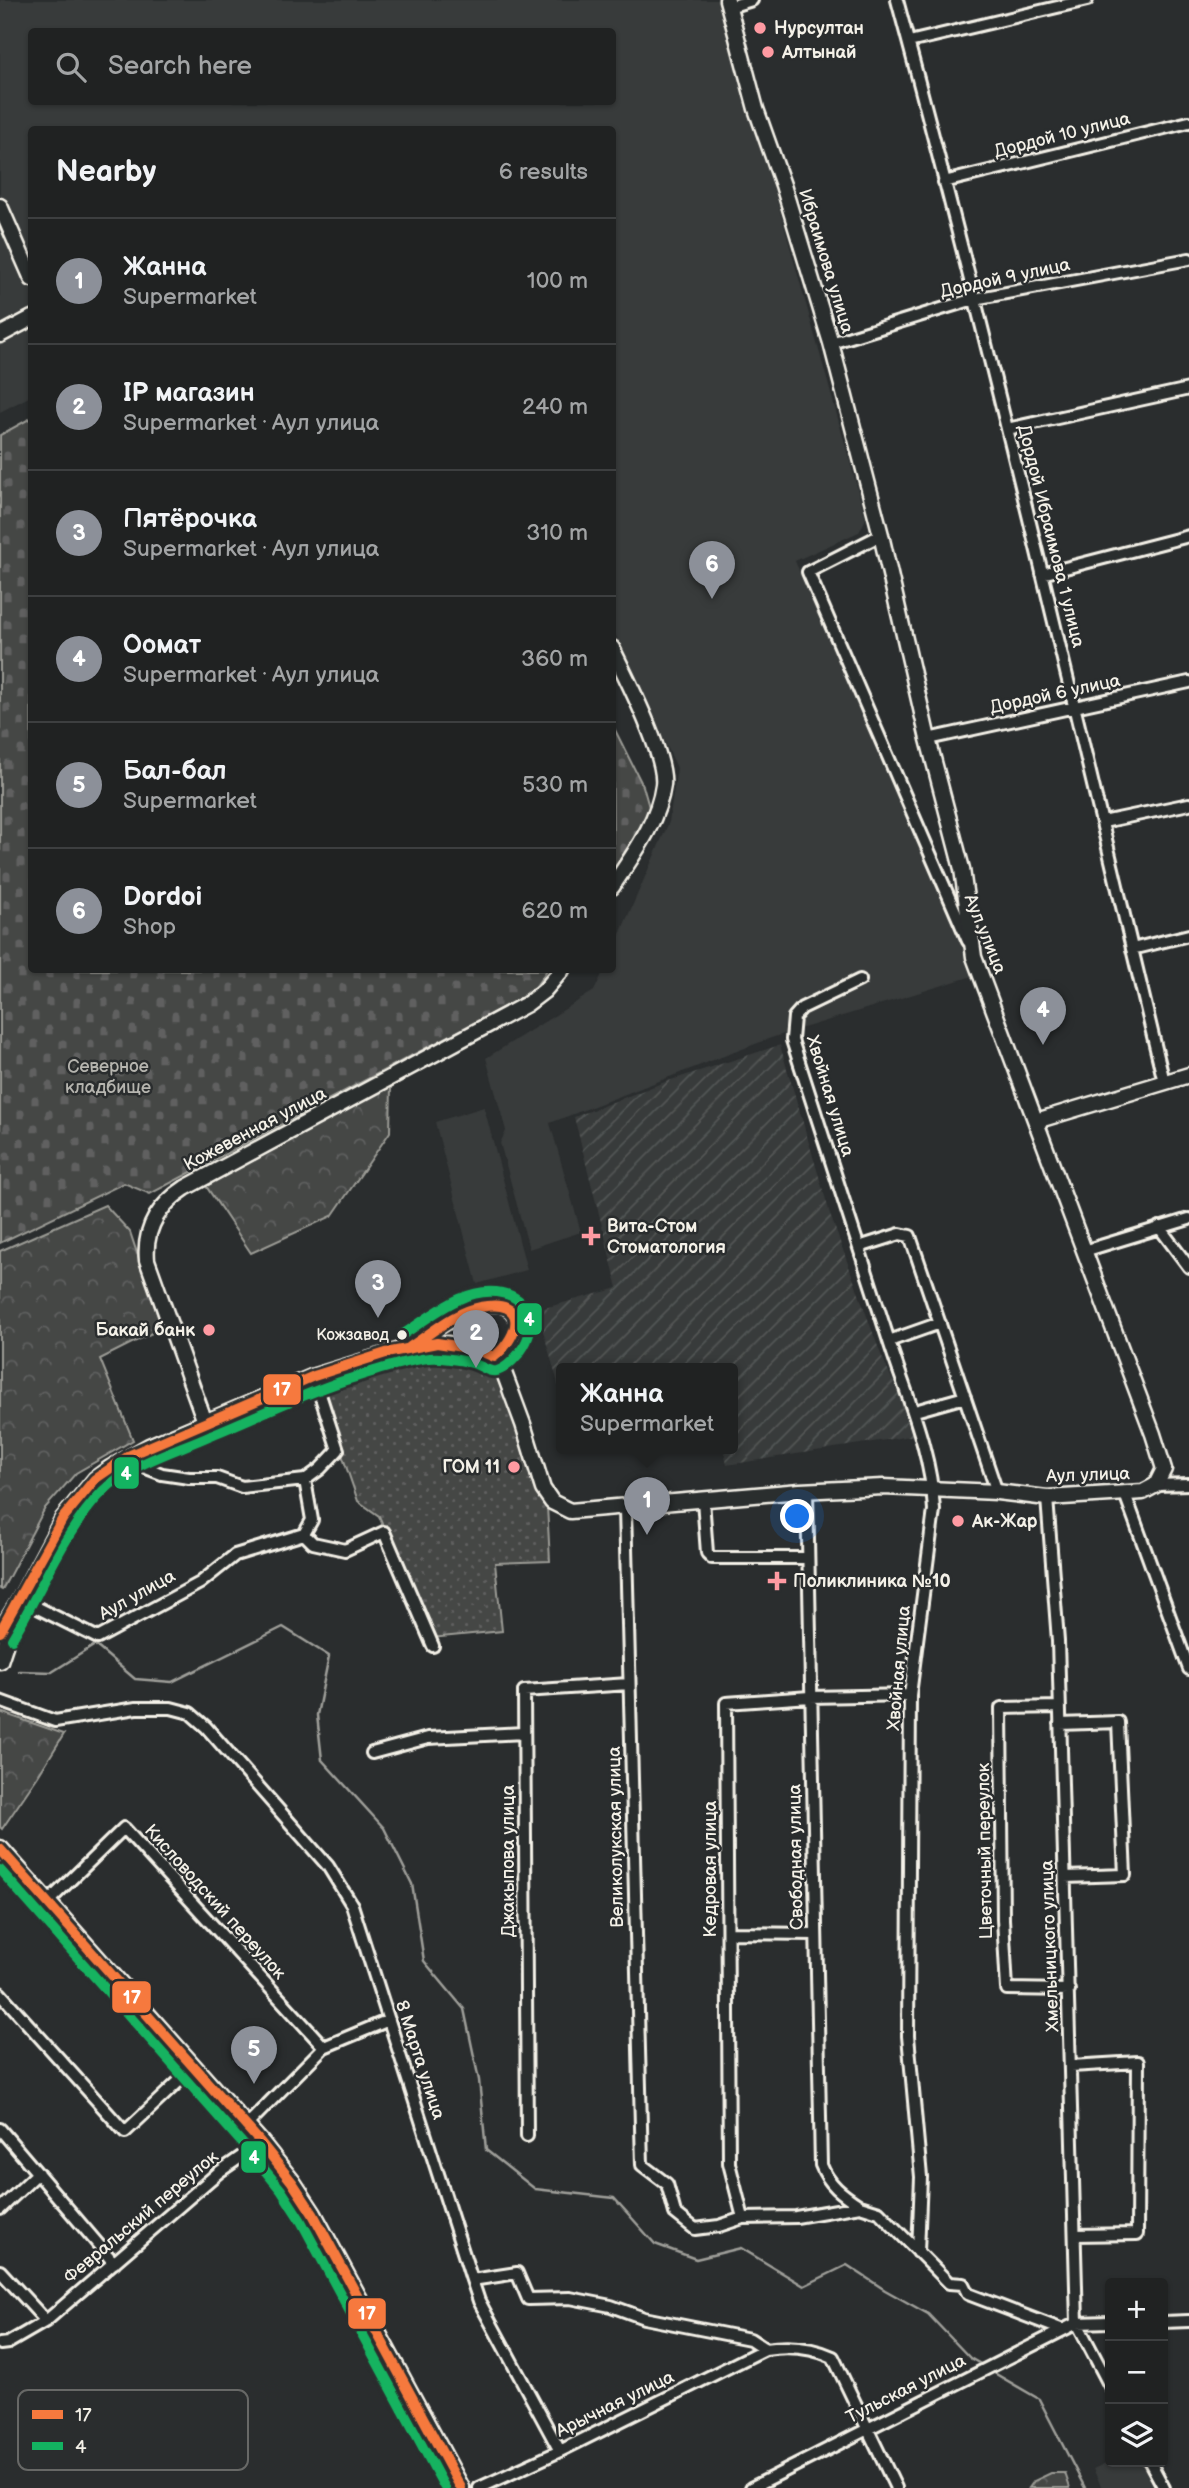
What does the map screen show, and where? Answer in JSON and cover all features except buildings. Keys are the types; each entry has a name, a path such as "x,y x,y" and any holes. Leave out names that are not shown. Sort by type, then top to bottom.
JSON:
{"main road":[{"name":"Ибраимова улица","path":"728,4 756,109 783,185 831,343 881,535 928,739 962,869 974,957"},
{"path":"0,206 28,270"},
{"path":"0,335 28,320"},
{"path":"616,657 659,755 664,782 655,815 616,880"},
{"name":"Аул улица","path":"494,1357 504,1370 543,1489 552,1502 563,1509 580,1512 807,1491 883,1487 997,1492 1047,1498 1143,1492 1156,1485 1162,1475 1163,1463 974,957"},
{"name":"Кожевенная улица","path":"205,1422 147,1260 147,1234 163,1207 185,1188 527,1003 544,991 559,973"},
{"path":"1036,1121 1189,1075"},
{"path":"0,1632 63,1518 95,1479 130,1455 314,1376 410,1347 449,1344 475,1349 494,1357"},
{"path":"0,1661 20,1599"},
{"path":"0,1849 261,2143 292,2182 313,2214 461,2488"}],"street":[{"path":"728,4 752,0"},
{"name":"Дордой Ибраимова 1 улица","path":"897,0 1007,429 1164,1082"},
{"path":"908,42 1087,0"},
{"name":"Дордой 10 улица","path":"944,182 1189,122"},
{"name":"Дордой 9 улица","path":"831,343 974,299 1189,259"},
{"path":"1007,429 1189,389"},
{"name":"Аул улица","path":"881,535 808,572 974,957"},
{"path":"1042,574 1189,536"},
{"name":"Дордой 6 улица","path":"928,739 1189,682"},
{"path":"1103,822 1189,804"},
{"path":"1132,949 1189,935"},
{"name":"Хвойная улица","path":"860,981 802,1008 794,1017 792,1040 889,1341 915,1411 933,1489 934,1510 910,1695 908,2036 921,2177 918,2252"},
{"path":"1084,1251 1189,1219"},
{"path":"1159,1227 1189,1267"},
{"path":"859,1247 900,1234 910,1236 997,1492"},
{"path":"410,1347 460,1315 481,1307 494,1306 504,1308 512,1314 518,1329 510,1344 494,1357"},
{"path":"889,1341 940,1323"},
{"path":"130,1455 136,1464 162,1475 217,1478 242,1487 305,1480 338,1450 314,1376"},
{"path":"915,1411 965,1397"},
{"path":"305,1480 312,1520 304,1534 313,1544 345,1550 384,1532 432,1646"},
{"path":"1156,1485 1189,1484"},
{"name":"Свободная улица","path":"807,1491 814,1934 821,2165 827,2179 839,2192 859,2206"},
{"path":"1125,1494 1189,1669"},
{"name":"Хмельницкого улица","path":"1047,1498 1058,1641 1077,2323 1105,2376"},
{"path":"703,1500 706,1553 712,1558 808,1558"},
{"name":"Великолукская улица","path":"625,1508 642,2165 667,2184 675,2213 695,2229 719,2226 743,2218"},
{"name":"Аул улица","path":"20,1599 98,1638 200,1583 235,1556 304,1534"},
{"name":"Джакыпова улица","path":"527,2136 524,1691 629,1684"},
{"name":"Кедровая улица","path":"743,2218 729,2163 726,1703 810,1697 910,1695"},
{"name":"8 Марта улица","path":"0,1701 55,1721 136,1708 171,1707 190,1713 206,1727 328,1866 352,1905 479,2301 560,2451"},
{"name":"Цветочный переулок","path":"1060,1707 1001,1708 1003,1919 1007,1989 1069,1990"},
{"path":"1060,1724 1118,1722 1125,1875 1065,1877"},
{"path":"372,1753 428,1738 524,1734"},
{"name":"Кисловодский переулок","path":"48,1902 124,1828 324,2046"},
{"path":"728,1933 814,1934"},
{"path":"0,1993 125,2132 194,2067"},
{"path":"246,2126 324,2046 388,2020"},
{"path":"1071,2066 1138,2062 1138,2234 1075,2235"},
{"path":"0,2129 114,2263"},
{"name":"Февральский переулок","path":"0,2344 8,2343 46,2321 219,2172 261,2143"},
{"path":"0,2209 38,2173"},
{"path":"743,2218 796,2217 859,2206 879,2212 949,2283 963,2284 968,2294 1063,2330"},
{"path":"0,2271 46,2321"},
{"path":"472,2280 517,2273 528,2299 570,2298 611,2306 644,2319 750,2339 765,2349 784,2346 806,2348 833,2357 896,2488"},
{"path":"1168,2322 1189,2321"},
{"path":"1077,2323 1105,2322"},
{"name":"Тульская улица","path":"751,2488 1077,2323"},
{"name":"Арычная улица","path":"479,2488 560,2451 765,2349"},
{"path":"1153,2467 1164,2488"}],"shaded area":[{"path":"0,0 718,0 736,53 866,519 859,532 795,561 976,975 771,1038 550,1123 581,1232 529,1249 500,1143 506,1131 486,1058 594,991 603,973 616,973 616,943 669,822 677,768 616,636 616,126 28,126 28,398 0,412"},
{"path":"780,1045 831,1217 880,1352 917,1435 727,1465 725,1454 738,1454 738,1363 556,1363 556,1376 537,1310 618,1288 574,1117 662,1083"},
{"path":"484,1107 527,1270 477,1284 435,1122"},
{"path":"1105,2463 1105,2467 1148,2467 1159,2488 1102,2488 1093,2469"}],"green space":[{"name":"Северное кладбище","path":"28,420 28,973 545,973 532,992 150,1194 124,1183 0,1243 0,435"},
{"path":"616,732 643,786 651,814 616,866"},
{"path":"391,1086 390,1132 332,1216 251,1253 206,1186"},
{"path":"105,1205 130,1232 162,1328 100,1359 133,1440 76,1473 45,1508 2,1590 0,1251"},
{"path":"447,1358 488,1367 498,1380 511,1411 534,1488 547,1506 550,1561 495,1563 502,1631 431,1638 379,1516 358,1501 318,1385 369,1367"},
{"path":"0,1712 64,1734 2,1829 0,1827"},
{"path":"1051,2473 1065,2473 1070,2488 1029,2488 1034,2481"}],"waterway":[{"path":"19,1671 52,1672 95,1645 135,1679 172,1682 283,1627 329,1656 317,1715 322,1760 384,1828 412,1884 424,1961 464,2009 479,2080 486,2150 535,2189 614,2198 655,2244 696,2259 741,2248 804,2286 847,2265 928,2314 970,2358 984,2366"},
{"path":"989,2370 1039,2399 1085,2488"}],"transit line":[{"name":"4","path":"12,1639 76,1525 103,1491 127,1473 154,1458 310,1393 392,1366 419,1359 441,1358 465,1361 497,1371 509,1364 522,1350 528,1338 530,1321 528,1313 518,1300 502,1293 488,1292 449,1304 402,1335"},
{"name":"17","path":"0,1632 63,1518 95,1479 130,1455 314,1376 386,1353 437,1343 475,1349 494,1357 514,1329 513,1313 496,1306 471,1310 452,1318 410,1347"},
{"name":"17","path":"0,1849 261,2143 292,2182 313,2214 461,2488"},
{"name":"4","path":"0,1870 281,2190 301,2221 445,2488"}],"place":[{"name":"Нурсултан","path":"760,28"},
{"name":"Алтынай","path":"768,52"},
{"name":"Dordoi","path":"712,599"},
{"name":"Оомат","path":"1043,1045"},
{"name":"Вита-Стом Стоматология","path":"591,1236"},
{"name":"Пятёрочка","path":"378,1318"},
{"name":"Бакай банк","path":"209,1330"},
{"name":"Кожзавод","path":"402,1335"},
{"name":"IP магазин","path":"476,1368"},
{"name":"ГОМ 11","path":"514,1467"},
{"name":"Ак-Жар","path":"958,1521"},
{"name":"Жанна","path":"647,1535"},
{"name":"Поликлиника №10","path":"777,1581"},
{"name":"Бал-бал","path":"254,2084"}]}
